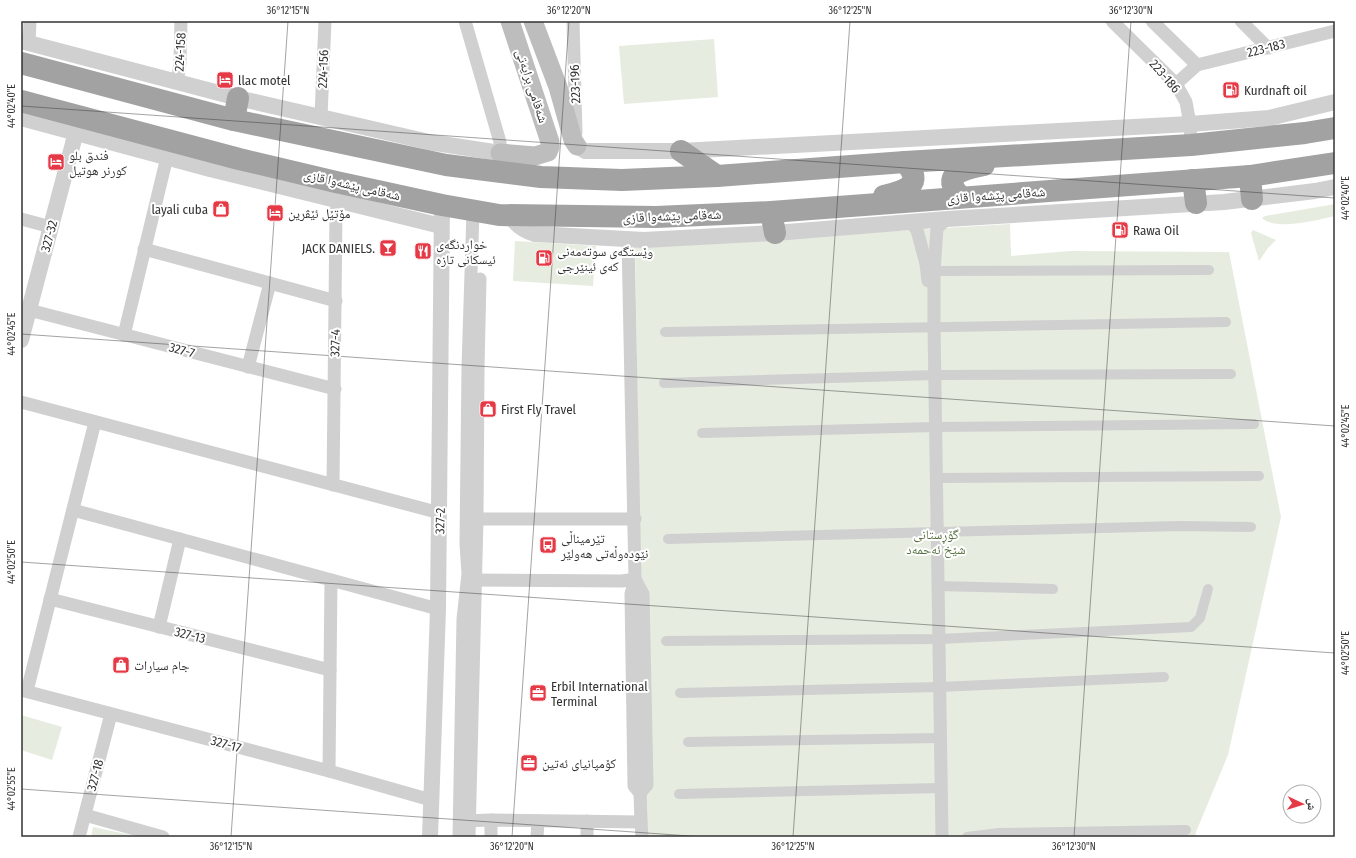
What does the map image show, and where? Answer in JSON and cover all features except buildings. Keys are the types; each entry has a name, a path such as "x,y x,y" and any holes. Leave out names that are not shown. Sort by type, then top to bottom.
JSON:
{"highway":[{"path":"24,49 234,120 446,165 498,162 541,177 622,180 717,176 1032,154 1190,134 1305,133 1335,128"},
{"path":"234,120 238,98"},
{"name":"شەقامی پێشەوا قازی","path":"21,101 239,159 336,182 442,215 477,211 499,215 656,217 771,212 1250,176 1335,163"},
{"path":"681,150 717,176"},
{"path":"961,197 952,186 952,180 955,174 966,169 1032,154"},
{"path":"210,169 239,159"},
{"path":"848,206 903,192 911,186 914,181 913,174 905,162"},
{"path":"1250,176 1252,199"},
{"path":"1193,180 1196,203"},
{"path":"771,212 775,234"}],"main road":[{"name":"شەقامی برایەتی","path":"498,162 535,156 548,152 550,147 550,142 510,21"},
{"name":"شەقامی برایەتی","path":"533,21 558,88 573,140 577,146"}],"street":[{"path":"30,21 24,49 177,82 321,118 429,142 498,162 500,142 465,21"},
{"name":"224-158","path":"177,82 180,63 181,21"},
{"name":"224-156","path":"321,118 325,21"},
{"name":"223-196","path":"573,21 577,146"},
{"name":"223-186","path":"1112,21 1176,84 1186,102 1190,134"},
{"path":"1152,21 1197,65 1176,84"},
{"path":"1241,21 1268,48"},
{"name":"223-183","path":"1197,65 1335,31"},
{"path":"577,146 585,151 681,150 1190,134 1207,122 1269,118 1335,102"},
{"path":"21,118 210,169 338,201 442,215"},
{"name":"327-32","path":"21,340 76,132"},
{"path":"124,335 167,157"},
{"path":"509,215 514,223 521,228 536,234 628,240 775,234 947,219 1252,199 1335,188"},
{"name":"327-4","path":"333,485 336,213 338,201"},
{"path":"459,837 464,822 472,580 468,367 477,211"},
{"name":"327-2","path":"430,837 440,513 442,215"},
{"path":"21,219 51,227"},
{"path":"942,837 934,270 937,228 947,219"},
{"path":"911,222 917,230 926,264 934,326"},
{"path":"628,240 635,519 635,579 643,594 647,785 640,792 642,837"},
{"path":"144,250 336,301"},
{"path":"934,270 1209,270"},
{"path":"248,367 270,283"},
{"name":"327-7","path":"29,310 334,389"},
{"path":"665,332 934,326 1226,322"},
{"path":"664,383 935,375 1231,374"},
{"path":"21,402 440,513"},
{"path":"24,690 50,599 95,422"},
{"path":"702,433 936,427 1254,424"},
{"path":"936,478 1259,476"},
{"path":"73,510 438,609"},
{"path":"472,519 635,519"},
{"path":"668,539 1179,526 1250,526"},
{"path":"158,627 180,539"},
{"path":"472,580 630,581 635,579"},
{"path":"329,771 331,580"},
{"path":"938,586 1053,590"},
{"path":"666,641 939,639 1191,627 1200,618 1208,589"},
{"name":"327-13","path":"50,599 330,670"},
{"path":"680,693 940,687 1164,677"},
{"name":"327-17","path":"24,690 329,771 431,800"},
{"name":"327-18","path":"79,837 111,714"},
{"path":"688,742 940,738"},
{"path":"679,794 941,788"},
{"path":"85,815 162,837"},
{"path":"464,822 491,820 641,822"},
{"path":"491,820 491,837"},
{"path":"537,837 538,821"},
{"path":"464,822 470,837"},
{"path":"587,837 588,822"},
{"path":"967,837 1186,830"}],"green space":[{"path":"714,39 718,97 624,104 619,46"},
{"path":"1335,204 1335,216 1318,220 1276,224 1268,222 1262,218 1265,216"},
{"name":"گۆڕستانی شێخ ئەحمەد","path":"1010,224 1011,256 1070,251 1229,252 1281,517 1228,755 1195,837 645,837 635,247"},
{"path":"1253,230 1276,240 1259,261 1251,233"},
{"path":"515,241 596,246 593,286 513,281"},
{"path":"21,715 62,727 52,760 21,750"},
{"path":"93,827 131,835 131,837 91,837"}],"place":[{"name":"llac motel","path":"225,80"},
{"name":"Kurdnaft oil","path":"1231,90"},
{"name":"فندق بلو كورنر هوتيل","path":"56,162"},
{"name":"layali cuba","path":"221,209"},
{"name":"مۆتێل ئێڤرین","path":"275,213"},
{"name":"Rawa Oil","path":"1120,230"},
{"name":"JACK DANIELS.","path":"388,248"},
{"name":"خواردنگەی ئیسکانی تازە","path":"423,251"},
{"name":"وێستگەی سوتەمەنی کەی ئینێرجی","path":"544,258"},
{"name":"First Fly Travel","path":"488,409"},
{"name":"تێرمیناڵی نێودەوڵەتی هەولێر","path":"548,545"},
{"name":"جام سيارات","path":"121,665"},
{"name":"Erbil International Terminal","path":"538,693"},
{"name":"کۆمپانیای ئەتین","path":"529,763"}]}
